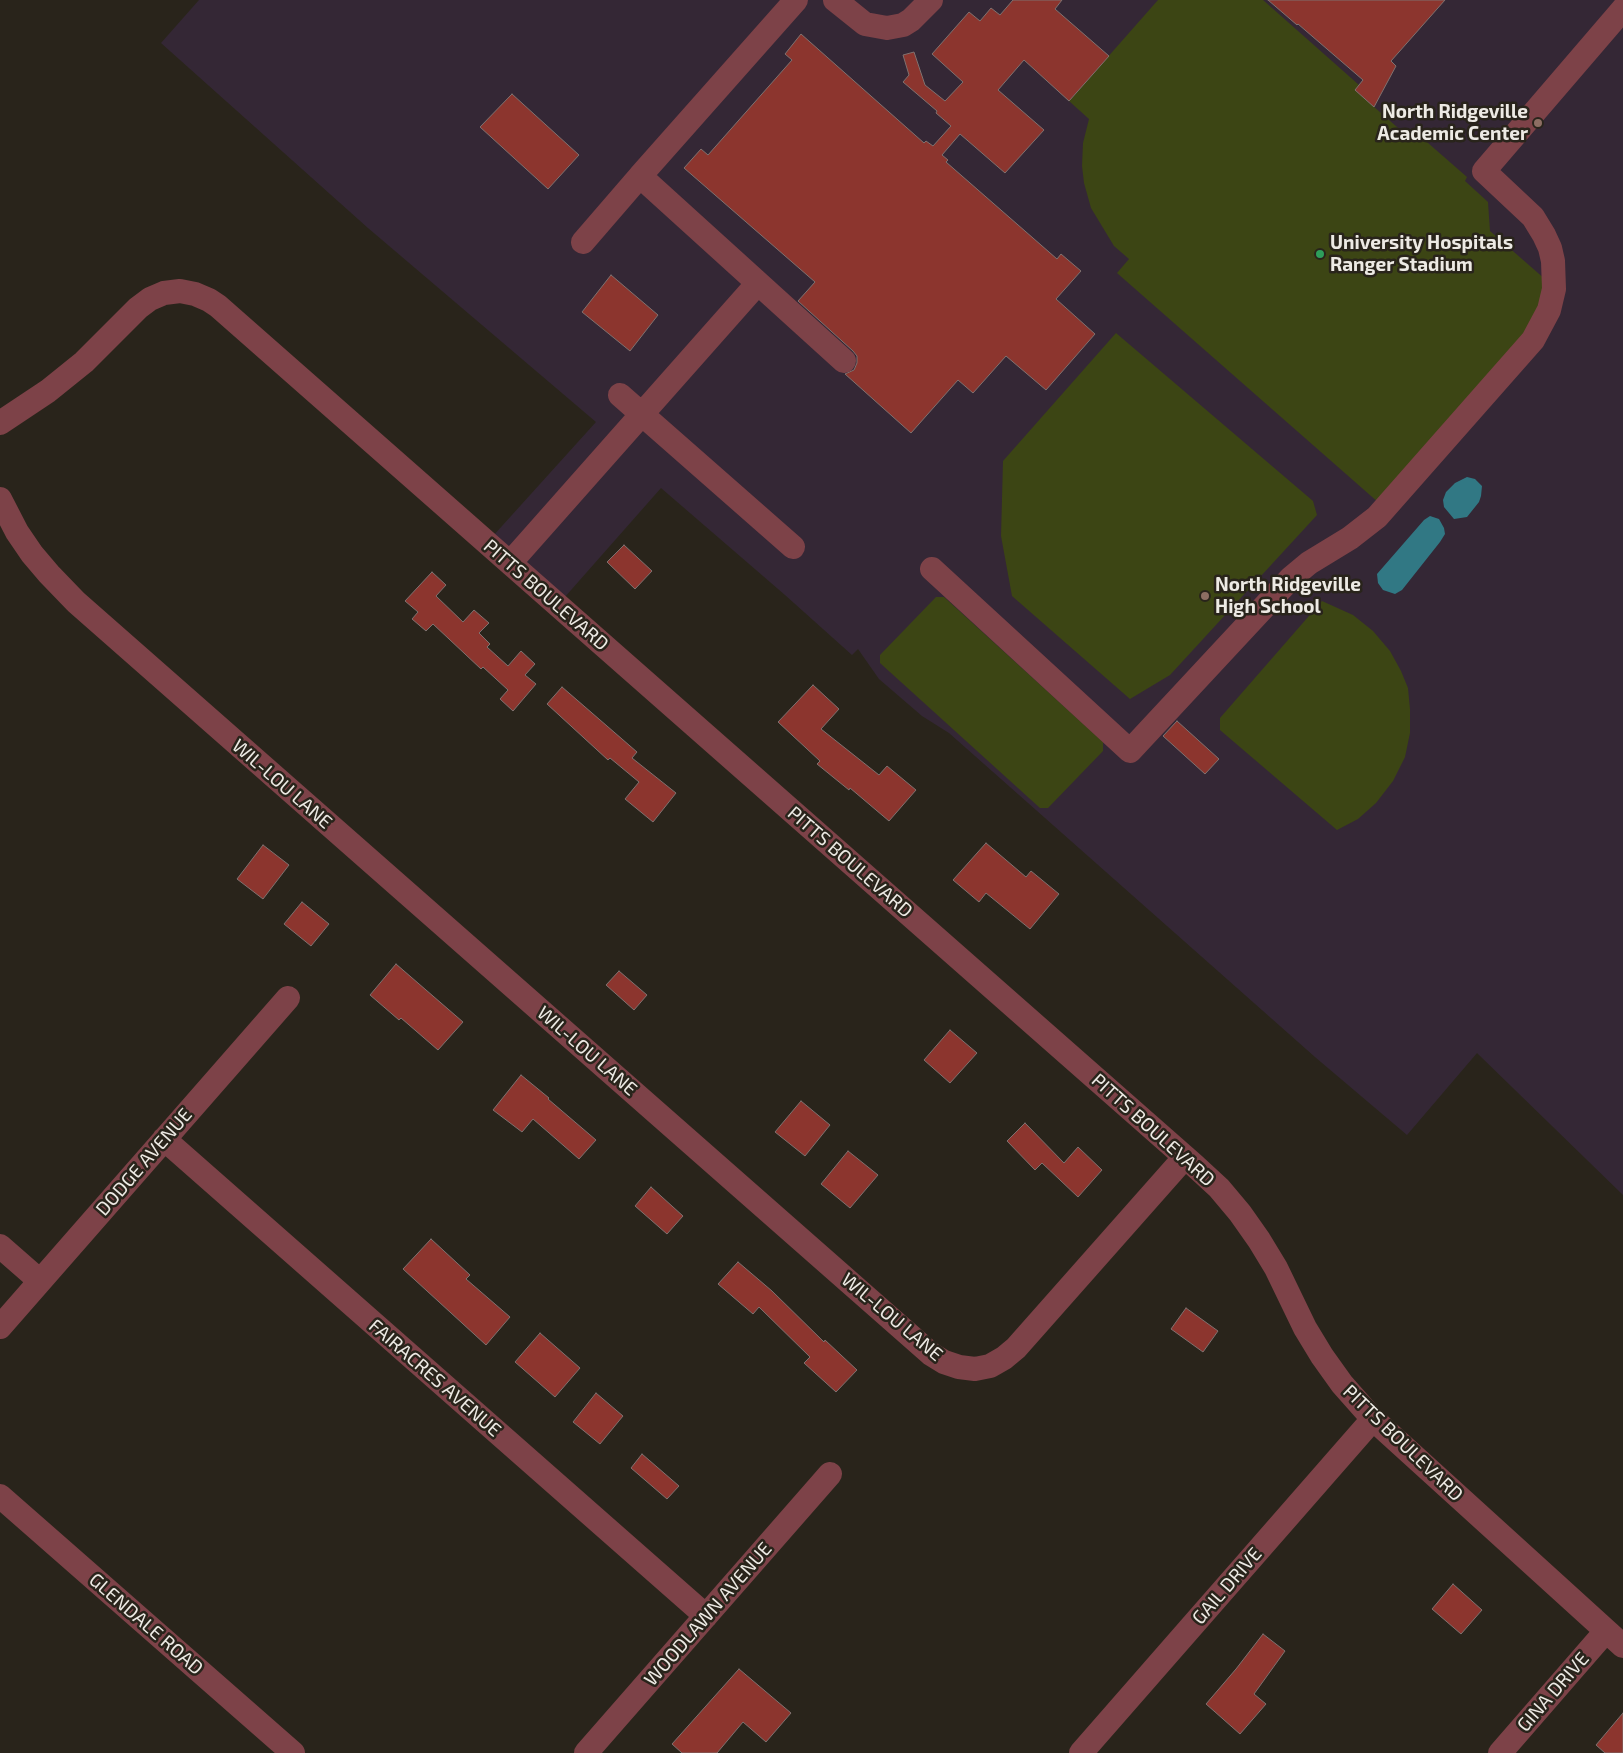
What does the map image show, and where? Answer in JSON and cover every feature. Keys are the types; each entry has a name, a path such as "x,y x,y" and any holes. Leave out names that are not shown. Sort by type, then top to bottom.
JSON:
{"street":[{"path":"583,242 796,0"},
{"path":"835,0 865,24 887,28 911,20 931,0"},
{"path":"932,569 1130,751 1291,578 1309,563 1350,538 1377,517 1533,340 1550,310 1554,288 1553,261 1550,248 1533,217 1484,171 1623,9"},
{"path":"640,176 844,361"},
{"path":"510,563 758,283"},
{"name":"PITTS BOULEVARD","path":"0,423 48,391 84,362 138,308 150,299 164,293 180,291 195,294 218,306 1219,1188 1259,1240 1276,1268 1305,1328 1342,1384 1373,1419 1615,1639"},
{"path":"620,395 793,547"},
{"name":"WIL-LOU LANE","path":"0,499 17,532 32,554 76,602 924,1347 944,1362 959,1368 975,1369 990,1366 1010,1353 1185,1157"},
{"name":"DODGE AVENUE","path":"0,1327 288,998"},
{"name":"FAIRACRES AVENUE","path":"164,1139 706,1616"},
{"path":"0,1246 40,1281"},
{"name":"GAIL DRIVE","path":"1081,1753 1373,1419"},
{"name":"WOODLAWN AVENUE","path":"586,1753 830,1474"},
{"name":"GLENDALE ROAD","path":"0,1496 293,1753"},
{"name":"GINA DRIVE","path":"1500,1753 1615,1639"}],"shaded area":[{"name":"North Ridgeville High School","path":"199,0 1623,0 1623,1195 1477,1053 1407,1135 1315,1057 949,733 922,716 879,679 858,649 852,655 661,488 564,598 493,536 596,422 368,228 161,43"}],"green space":[{"name":"University Hospitals Ranger Stadium","path":"1158,0 1263,0 1359,85 1356,91 1414,142 1420,136 1467,177 1465,181 1488,202 1490,231 1546,280 1533,324 1379,503 1117,273 1129,259 1114,246 1091,208 1084,183 1082,166 1083,143 1089,119 1069,101"},
{"path":"1116,333 1313,501 1317,515 1170,675 1130,699 1012,596 1001,536 1003,461"},
{"path":"936,597 944,597 1103,742 1103,751 1048,808 1040,808 880,663 880,655"},
{"path":"1322,601 1353,615 1373,631 1390,651 1408,688 1410,709 1410,733 1405,757 1393,781 1376,803 1358,819 1337,830 1220,730 1220,718"}],"water":[{"path":"1467,477 1475,479 1482,486 1481,496 1479,502 1467,517 1454,519 1444,507 1443,500 1446,492 1455,483"},
{"path":"1430,516 1439,519 1444,528 1445,534 1440,542 1402,590 1395,594 1383,590 1378,583 1377,574 1424,520"}],"building":[{"path":"1013,0 1062,0 1055,9 1109,56 1069,101 1024,60 998,90 1044,130 1005,173 960,134 942,155 948,160 946,162 1057,259 1061,254 1081,271 1056,299 1095,334 1046,390 1006,356 973,393 958,380 911,433 845,374 854,370 857,356 798,301 815,282 684,168 701,149 708,155 792,60 785,54 801,34 924,143 926,141 933,146 951,126 936,113 937,111 903,82 909,75 903,55 914,52 925,85 945,101 963,82 932,54 969,12 980,21 991,8 1000,15"},
{"path":"1268,0 1445,0 1391,61 1396,66 1374,107 1355,90 1363,80"},
{"path":"512,94 579,155 548,189 480,127"},
{"path":"611,275 658,315 630,351 582,312"},
{"path":"624,545 652,571 635,589 607,562"},
{"path":"432,572 446,585 436,596 463,622 474,610 489,623 479,633 490,644 487,647 508,666 521,651 535,664 525,675 536,684 513,711 500,699 508,690 483,667 481,669 433,624 426,631 412,619 418,612 405,601"},
{"path":"813,685 839,709 821,729 879,775 887,766 916,790 889,821 850,788 849,790 817,764 820,761 778,722"},
{"path":"562,687 637,752 632,758 676,793 653,822 625,799 639,782 610,758 608,760 547,704"},
{"path":"1177,721 1219,759 1205,774 1163,736"},
{"path":"986,843 1026,877 1031,871 1059,894 1030,929 986,893 979,902 953,880"},
{"path":"263,845 289,865 263,899 237,879"},
{"path":"302,902 329,924 311,946 284,924"},
{"path":"396,964 463,1022 438,1050 401,1018 399,1020 370,995"},
{"path":"619,971 647,995 634,1010 606,985"},
{"path":"950,1030 977,1053 950,1083 924,1060"},
{"path":"521,1075 596,1140 579,1159 533,1119 522,1132 493,1110"},
{"path":"801,1101 830,1125 805,1156 775,1132"},
{"path":"1025,1123 1064,1163 1078,1147 1102,1170 1078,1197 1042,1163 1035,1170 1007,1141"},
{"path":"848,1151 878,1175 850,1208 821,1184"},
{"path":"651,1187 683,1216 667,1234 635,1206"},
{"path":"431,1239 470,1275 466,1279 510,1317 486,1345 403,1269"},
{"path":"738,1262 857,1370 836,1392 804,1363 810,1357 759,1307 753,1314 718,1284"},
{"path":"1186,1308 1218,1331 1203,1352 1171,1329"},
{"path":"540,1333 580,1368 555,1397 515,1362"},
{"path":"596,1393 623,1416 600,1444 573,1422"},
{"path":"642,1454 679,1486 667,1499 631,1468"},
{"path":"1453,1584 1482,1610 1461,1634 1432,1609"},
{"path":"1263,1634 1285,1651 1254,1694 1266,1704 1240,1734 1206,1704"},
{"path":"739,1669 791,1713 766,1742 743,1722 717,1753 682,1753 672,1744"},
{"path":"1623,1713 1623,1753 1605,1753 1596,1745"}],"place":[{"name":"North Ridgeville Academic Center","path":"1538,123"},
{"name":"University Hospitals Ranger Stadium","path":"1320,254"},
{"name":"North Ridgeville High School","path":"1205,596"}]}
